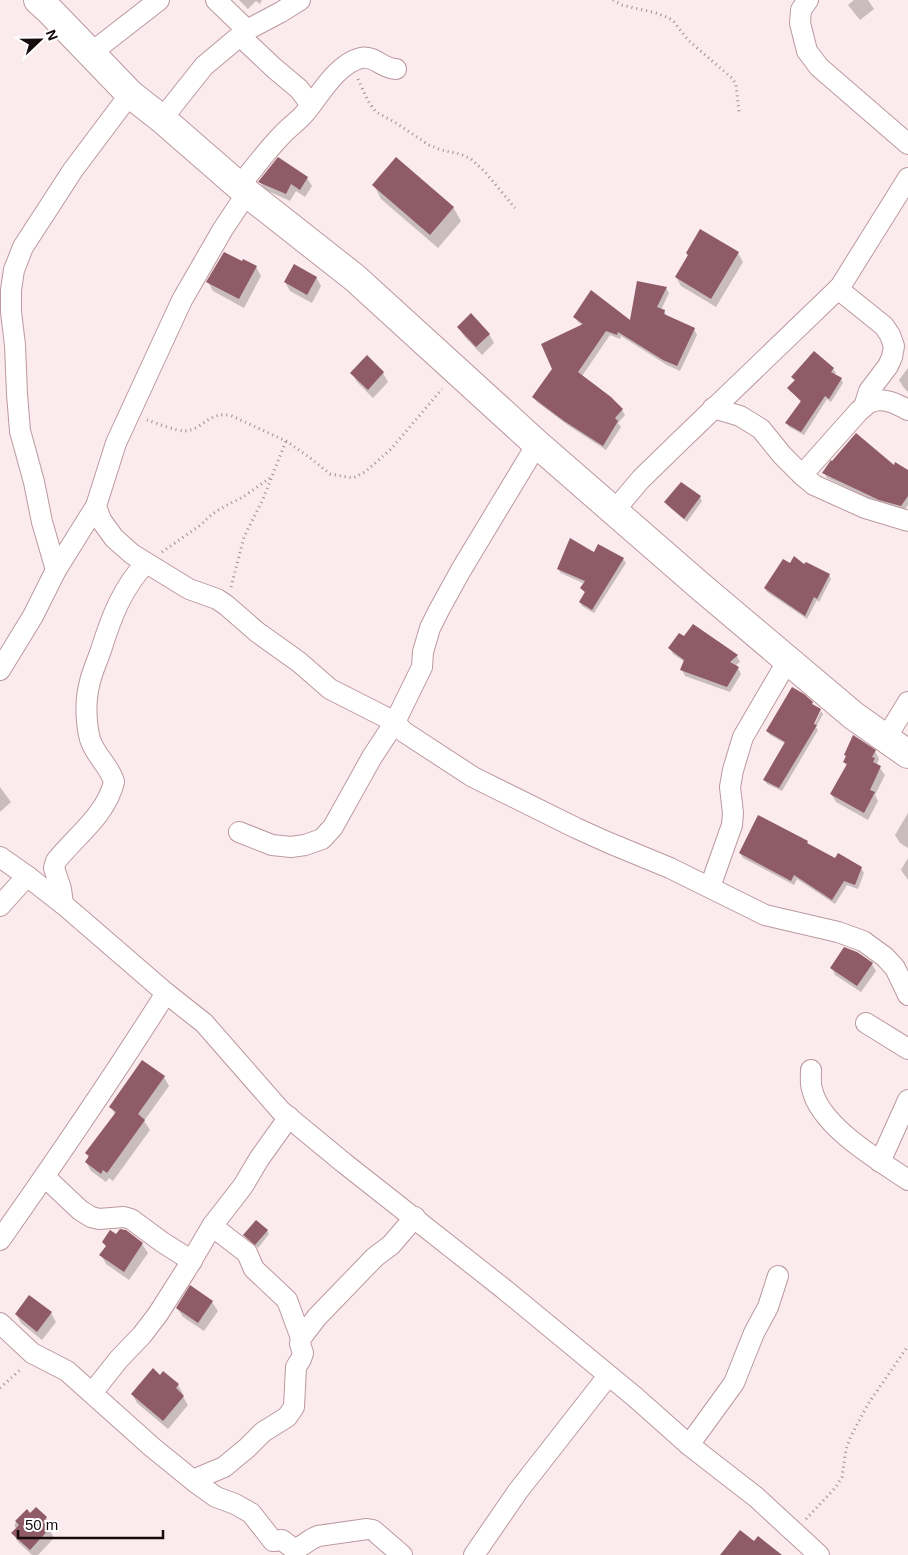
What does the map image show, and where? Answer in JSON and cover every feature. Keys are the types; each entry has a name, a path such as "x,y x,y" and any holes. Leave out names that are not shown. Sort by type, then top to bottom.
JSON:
{"street":[{"path":"38,0 130,94 162,119 243,190 355,278 537,444 854,716 908,754"},
{"path":"91,53 159,0"},
{"path":"216,0 274,68 299,89 311,105"},
{"path":"162,119 204,66 244,33 300,0"},
{"path":"808,0 801,10 800,23 808,51 819,67 908,144"},
{"path":"0,670 33,616 56,570 96,506 116,443 182,300 243,190 280,137 304,114 322,90 342,69 360,58 368,57 386,67 396,69"},
{"path":"56,570 42,522 34,482 20,431 11,312 14,270 23,247 85,154 130,94"},
{"path":"614,511 641,479 838,289 908,178"},
{"path":"838,289 884,326 894,346 888,366 869,391 864,407"},
{"path":"802,475 859,411 869,403 887,401 908,410"},
{"path":"713,408 740,416 761,429 782,454 814,485 864,508 908,521"},
{"path":"239,832 272,845 291,847 305,845 322,839 333,828 372,757 395,722 422,667 423,652 430,628 439,610 537,444"},
{"path":"96,506 101,520 114,538 132,554 189,589 217,599 257,632 299,662 330,689 395,722 404,732 473,777 607,842 670,868 765,915 838,932 863,941 895,968 908,995"},
{"path":"63,904 61,889 54,868 56,861 101,811 109,798 114,782 108,768 92,746 87,710 88,687 109,623 127,586 146,563"},
{"path":"710,887 732,825 733,813 730,787 743,737 788,660"},
{"path":"886,738 908,702"},
{"path":"0,857 28,876 63,904 166,993 204,1023 289,1117 344,1163 415,1217 504,1289 635,1397 689,1445 756,1497 819,1555"},
{"path":"0,906 28,876"},
{"path":"0,1240 45,1177 166,993"},
{"path":"866,1023 908,1049"},
{"path":"811,1070 811,1088 815,1098 830,1121 880,1162 908,1180"},
{"path":"880,1162 908,1100"},
{"path":"92,1393 158,1314 212,1226 243,1186 259,1159 289,1117"},
{"path":"45,1177 80,1210 91,1217 99,1219 124,1217 131,1219 192,1261"},
{"path":"300,1338 317,1317 375,1257 391,1246 415,1217"},
{"path":"193,1480 224,1467 263,1432 287,1417 294,1407 296,1367 303,1353 287,1300 254,1269 246,1253 212,1226"},
{"path":"689,1445 734,1383 754,1333 768,1307 778,1276"},
{"path":"0,1323 32,1353 67,1371 152,1447 193,1480 216,1497 236,1504 251,1513 273,1541 282,1540 292,1548 298,1548 318,1536 367,1529 373,1530 402,1555"},
{"path":"474,1555 518,1491 608,1376"}],"path":[{"path":"613,0 622,5 664,16 674,22 688,40 733,79 736,85 739,112"},
{"path":"352,62 359,82 372,108 376,112 429,145 471,159 485,172 516,208"},
{"path":"130,414 183,431 192,429 215,415 232,416 286,441 330,474 353,478 365,472 391,449 458,371"},
{"path":"226,605 244,537 263,499 286,441"},
{"path":"146,563 202,524 222,507 242,497 271,477"},
{"path":"795,1533 807,1517 836,1487 842,1477 846,1449 851,1436 868,1404 908,1346"},
{"path":"0,1388 19,1370 38,1356"}],"building":[{"path":"278,157 308,177 300,190 291,184 286,194 258,182"},
{"path":"396,157 454,207 430,235 372,185"},
{"path":"700,229 739,252 711,299 675,277"},
{"path":"224,252 257,266 239,299 206,282"},
{"path":"294,264 317,277 307,295 284,282"},
{"path":"637,281 667,287 657,307 665,310 664,314 695,328 677,366 663,360 618,332 617,335 606,331 578,372 611,397 623,409 615,418 618,421 603,446 564,421 532,397 552,369 541,344 583,324 573,317 591,290 630,320"},
{"path":"471,313 490,334 476,347 457,327"},
{"path":"814,351 834,368 831,372 842,378 829,399 825,396 801,432 785,423 801,401 787,388 795,380 791,377"},
{"path":"367,355 384,372 368,390 350,373"},
{"path":"856,433 894,465 895,462 908,470 908,496 901,506 879,500 822,473 831,460"},
{"path":"681,482 701,496 684,519 664,502"},
{"path":"570,538 594,552 598,544 624,558 592,610 579,602 585,592 580,588 585,581 557,569"},
{"path":"794,556 804,564 806,562 830,574 817,599 814,597 805,616 764,588 783,559 790,563"},
{"path":"693,624 738,655 730,662 739,667 727,687 680,670 684,660 668,648 679,633 684,636"},
{"path":"792,687 804,694 813,702 812,704 821,709 814,724 817,725 779,788 763,780 785,742 766,731"},
{"path":"853,735 876,750 872,757 875,758 873,762 881,766 870,790 875,792 864,813 830,794 847,764 843,762 846,756 844,755"},
{"path":"758,815 808,841 807,843 835,858 838,853 862,867 855,885 844,881 832,900 794,875 791,881 739,853"},
{"path":"844,947 857,952 873,963 857,986 830,968"},
{"path":"142,1060 165,1076 138,1114 145,1120 107,1173 103,1170 101,1174 85,1162 89,1156 85,1153 116,1112 109,1107"},
{"path":"256,1220 268,1230 255,1245 243,1235"},
{"path":"120,1229 126,1230 143,1243 124,1272 99,1255 106,1246 102,1242 110,1230 116,1234"},
{"path":"190,1285 213,1301 198,1323 176,1308"},
{"path":"29,1295 52,1312 37,1332 15,1314"},
{"path":"153,1368 160,1375 163,1371 179,1384 176,1388 184,1396 163,1421 131,1394"},
{"path":"36,1507 47,1517 43,1522 50,1528 30,1550 11,1533 19,1525 15,1521 27,1509 30,1513"},
{"path":"740,1530 754,1541 758,1536 782,1555 720,1555"}]}
